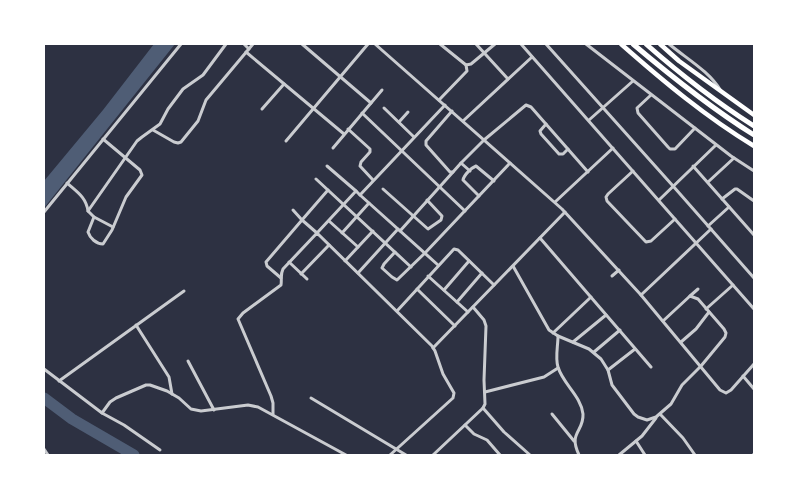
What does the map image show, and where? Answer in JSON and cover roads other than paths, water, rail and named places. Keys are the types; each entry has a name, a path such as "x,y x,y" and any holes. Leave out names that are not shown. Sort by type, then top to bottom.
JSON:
{"highway":[{"path":"633,44 670,76 726,118 754,135"},
{"path":"646,44 678,72 754,126"}],"main road":[{"path":"621,44 660,78 724,127 754,146"},
{"path":"660,44 679,61 754,115"}],"street":[{"path":"44,212 181,44"},
{"path":"88,211 125,157 142,137 160,124 168,109 183,89 203,75 226,44"},
{"path":"244,44 249,49"},
{"path":"153,130 174,142 181,142 198,121 206,100 253,44"},
{"path":"302,44 371,103"},
{"path":"286,141 368,44"},
{"path":"375,44 565,212 641,295 720,390 726,393 731,390 754,364"},
{"path":"439,100 467,71 466,65 440,44"},
{"path":"476,44 508,79"},
{"path":"466,65 471,64 494,44"},
{"path":"521,44 754,309"},
{"path":"546,44 754,278"},
{"path":"586,44 734,158 754,171"},
{"path":"670,44 717,83 724,94"},
{"path":"246,52 344,134"},
{"path":"463,121 532,57"},
{"path":"589,120 633,81"},
{"path":"262,109 284,84"},
{"path":"333,148 382,90"},
{"path":"651,95 637,108 638,113 670,149 675,149 695,128"},
{"path":"358,273 460,163 526,104 531,107 588,172"},
{"path":"360,194 444,105"},
{"path":"384,108 414,137"},
{"path":"452,111 425,143 450,172 453,172"},
{"path":"399,122 408,112"},
{"path":"362,113 465,211"},
{"path":"546,124 540,131 541,134 559,154 563,154 568,149"},
{"path":"348,129 370,149 370,152 361,162 360,166 373,180"},
{"path":"94,217 88,232 90,237 98,243 103,244 113,227 126,197 142,175 140,170 103,139"},
{"path":"658,200 716,144"},
{"path":"555,202 613,148"},
{"path":"708,182 734,158"},
{"path":"460,163 470,171"},
{"path":"395,252 382,268 397,280 425,253 510,163"},
{"path":"327,166 438,265"},
{"path":"479,196 463,180 463,178 474,166 494,181"},
{"path":"693,166 754,235"},
{"path":"633,171 608,194 606,197 607,201 646,242 651,241 675,219"},
{"path":"316,179 411,267"},
{"path":"67,183 83,198 87,204 88,211 94,217 113,227"},
{"path":"383,189 428,230 441,220 442,214 426,200"},
{"path":"722,199 737,189 754,202"},
{"path":"281,278 267,266 266,262 328,190"},
{"path":"273,414 273,403 238,319 243,313 281,285 281,273 283,269 356,191"},
{"path":"342,233 369,203"},
{"path":"708,226 729,207"},
{"path":"292,210 397,311 433,348 443,374 454,393 454,396 390,455"},
{"path":"433,348 565,212"},
{"path":"329,220 358,247"},
{"path":"641,295 711,229"},
{"path":"345,261 372,231"},
{"path":"540,238 651,367"},
{"path":"301,274 329,245"},
{"path":"397,311 454,249 458,250 494,285"},
{"path":"444,290 469,261"},
{"path":"290,262 307,279"},
{"path":"513,266 549,330 558,336 594,352 601,359 608,370 612,385 634,414 647,420 656,418"},
{"path":"612,276 619,270"},
{"path":"457,302 482,273"},
{"path":"428,276 468,312"},
{"path":"706,309 733,285"},
{"path":"417,289 455,326"},
{"path":"663,321 698,289"},
{"path":"59,381 184,290"},
{"path":"619,455 636,441 656,418 671,404 682,385 701,366 725,337 726,333 709,312 698,300 690,296"},
{"path":"553,333 591,297"},
{"path":"751,305 754,301"},
{"path":"433,455 484,408 486,404 484,380 486,326 484,320 473,307"},
{"path":"681,342 696,329 709,312"},
{"path":"573,342 606,314"},
{"path":"136,325 169,377 172,394"},
{"path":"594,352 620,330"},
{"path":"558,336 558,368 582,408 582,420 574,441 574,446 579,455"},
{"path":"608,370 636,348"},
{"path":"188,361 214,410"},
{"path":"485,392 544,377 558,368"},
{"path":"44,369 102,413 124,425 160,450"},
{"path":"743,376 754,389"},
{"path":"102,413 113,400 146,385 155,386 172,394 191,408 201,411 252,405 264,409 346,455"},
{"path":"310,398 406,455"},
{"path":"484,408 504,432 530,455"},
{"path":"552,414 574,441"},
{"path":"660,414 683,438 695,455"},
{"path":"465,425 474,434 487,440 500,455"},
{"path":"636,441 645,455"},
{"path":"44,449 48,455"}],"water":[{"path":"154,44 175,44 44,208 44,181 103,110"}],"waterway":[{"path":"44,398 72,419 134,455"}]}
